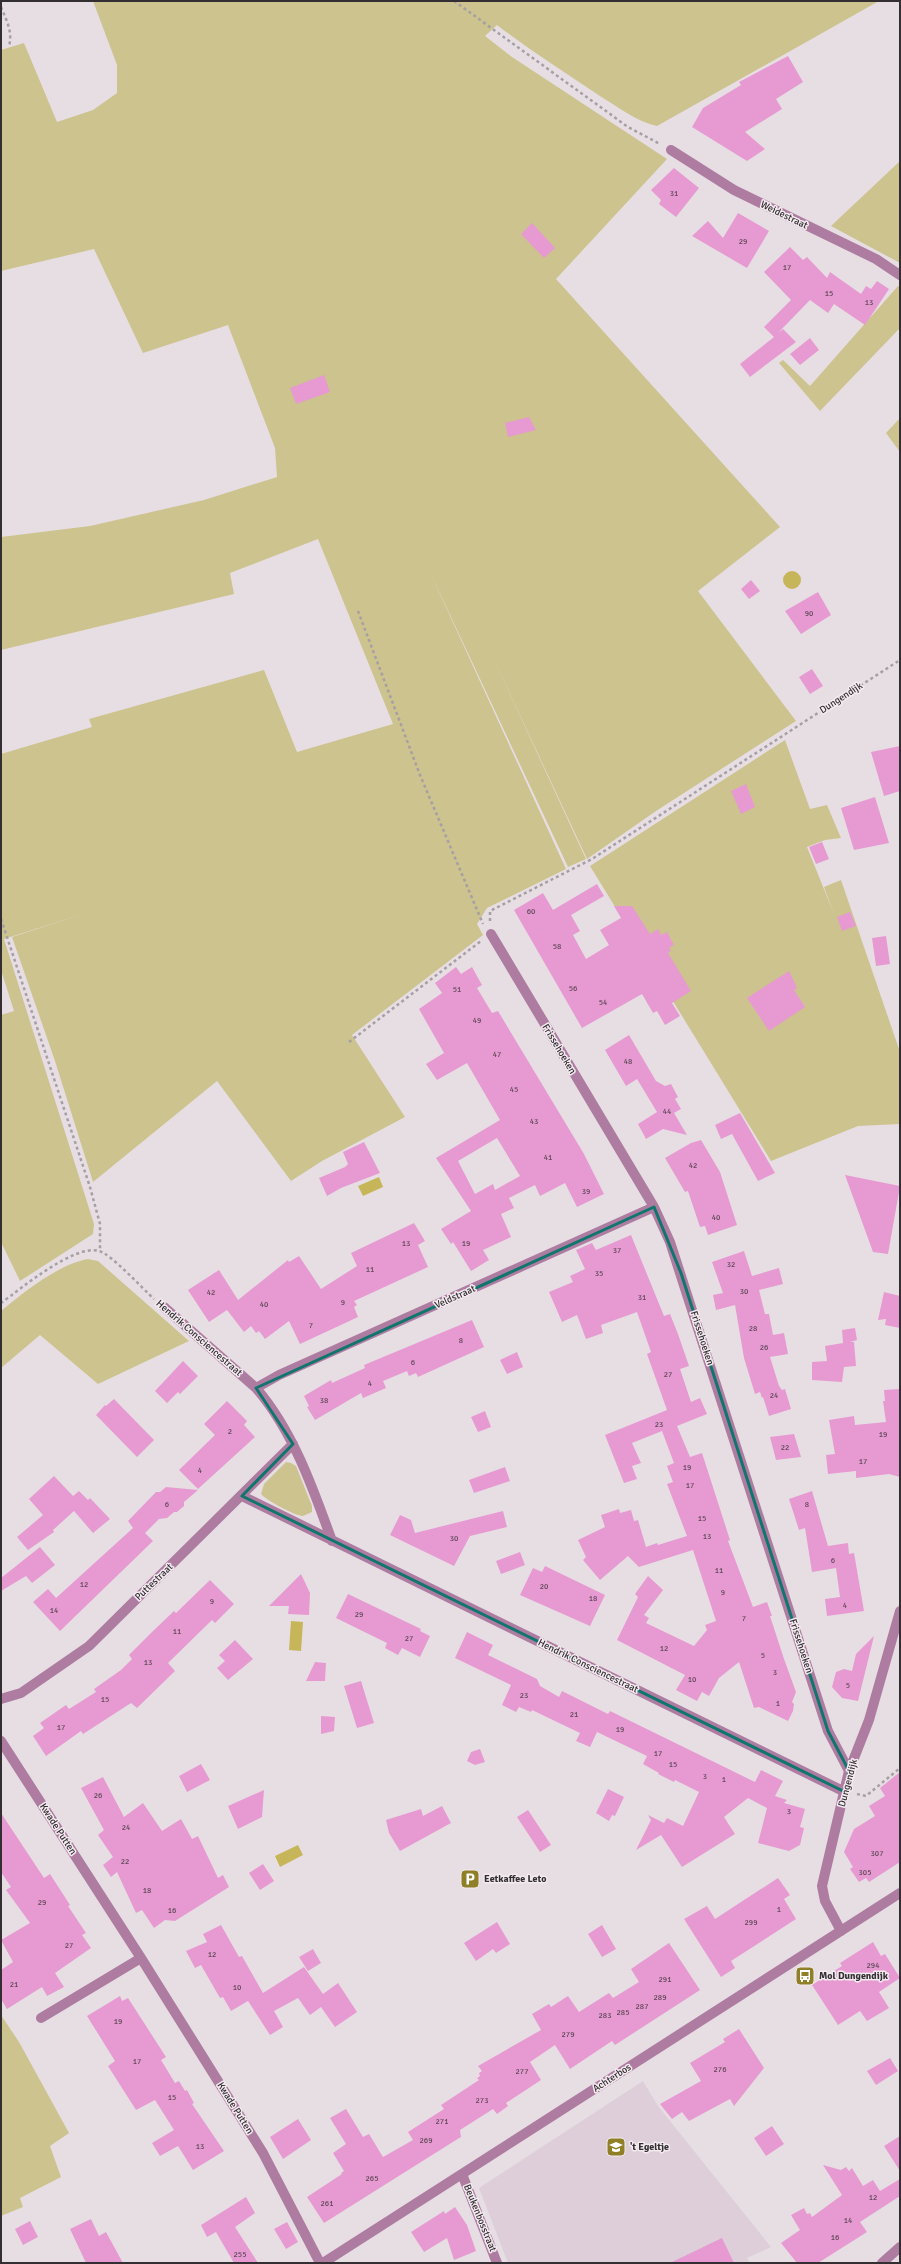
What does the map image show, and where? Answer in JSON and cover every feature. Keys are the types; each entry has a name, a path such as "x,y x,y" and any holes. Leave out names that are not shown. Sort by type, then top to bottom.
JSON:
{"street":[{"name":"Weidestraat","path":"671,150 734,190 876,259 900,275"},
{"name":"Frissehoeken","path":"490,934 654,1207 681,1273 828,1731 849,1771"},
{"name":"Veldstraat","path":"256,1388 279,1375 654,1207"},
{"name":"Hendrik Consciencestraat","path":"164,1307 256,1388 268,1402 293,1444 312,1484 332,1541"},
{"name":"Puttestraat","path":"1,1699 21,1693 89,1646 293,1444"},
{"name":"Hendrik Consciencestraat","path":"242,1496 845,1792"},
{"name":"Dungendijk","path":"841,1930 831,1914 825,1900 822,1886 849,1771 869,1720 900,1611"},
{"name":"Kwade Putten","path":"1,1741 141,1958 263,2153 322,2263"},
{"name":"Achterbos","path":"322,2263 900,1893"},
{"path":"41,2018 141,1958"},
{"name":"Beukenbosstraat","path":"462,2174 497,2263"},
{"path":"882,2263 900,2247"}],"path":[{"path":"454,1 628,127 671,150"},
{"path":"1,7 10,29 11,40 9,46"},
{"path":"349,1042 490,934 485,929 420,775 358,611"},
{"name":"Dungendijk","path":"490,934 490,911 592,859 900,660"},
{"path":"1,919 90,1187 100,1224 100,1251 85,1249 79,1252 49,1268 1,1303"},
{"name":"Hendrik Consciencestraat","path":"100,1251 164,1307"},
{"path":"845,1792 866,1796 900,1768"}],"highlighted area":[{"path":"654,1207 681,1273 828,1731 849,1771 845,1792 458,1602 242,1496 293,1444 256,1388"}],"shaded area":[{"path":"93,1 879,1 657,126 636,118 622,110 549,62 497,25 485,36 512,57 667,159 556,279 780,527 698,591 796,721 656,811 587,859 491,653 586,859 568,867 429,570 566,869 487,908 477,924 483,935 352,1035 405,1117 322,1161 291,1181 217,1081 93,1182 55,1061 12,937 86,913 4,939 94,1224 93,1234 20,1281 1,1242 1,1015 14,1011 1,970 1,754 92,727 89,719 264,670 297,752 393,724 318,539 230,573 234,594 1,650 1,537 90,526 204,500 277,477 275,448 228,325 143,353 94,249 1,271 1,50 24,43 57,122 93,110 117,93 117,65"},
{"path":"900,161 900,263 831,226"},
{"path":"898,286 900,287 900,328 820,411 779,363 783,360 810,386"},
{"path":"900,418 900,452 886,433"},
{"path":"792,571 796,572 800,576 800,584 796,588 792,589 788,588 784,584 783,580 784,576 788,572"},
{"path":"785,740 810,809 827,805 841,838 825,840 807,847 834,914 824,887 841,880 900,1052 900,1124 858,1126 771,1161 590,866"},
{"path":"379,1177 383,1187 363,1196 358,1186"},
{"path":"88,1259 98,1261 189,1341 98,1384 40,1335 1,1368 1,1311 42,1280 65,1267"},
{"path":"286,1462 296,1466 312,1506 312,1512 303,1516 281,1507 261,1494 264,1484"},
{"path":"291,1621 303,1622 301,1651 289,1650"},
{"path":"298,1845 303,1855 280,1867 275,1856"},
{"path":"1,2015 19,2042 69,2133 50,2146 61,2177 20,2198 23,2207 1,2216"},
{"name":"'t Egeltje","path":"643,2081 658,2106 771,2247 747,2258 750,2263 508,2263 479,2188"}],"building":[{"path":"788,56 803,82 776,99 782,109 745,132 765,149 747,161 692,127 703,108 741,85 739,82"},
{"path":"674,168 699,188 676,217 659,204 661,200 651,190"},
{"path":"738,213 769,231 747,268 692,236 708,221 723,238"},
{"path":"532,223 555,248 544,258 521,234"},
{"path":"790,247 803,260 807,257 827,278 830,272 861,294 866,286 871,289 877,281 889,289 865,325 834,304 828,313 810,300 778,333 783,329 796,342 750,377 740,364 774,337 764,327 791,300 764,272"},
{"path":"810,338 819,350 800,365 790,354"},
{"path":"324,375 330,392 296,404 290,388"},
{"path":"529,417 536,430 508,437 505,423"},
{"path":"751,580 760,591 749,599 741,589"},
{"path":"818,592 831,615 801,634 785,611"},
{"path":"812,669 823,686 810,694 799,677"},
{"path":"900,746 900,791 884,796 871,752"},
{"path":"746,784 755,807 741,814 731,791"},
{"path":"875,797 889,843 854,850 841,808"},
{"path":"822,842 829,859 816,864 809,847"},
{"path":"597,884 604,896 571,915 580,931 573,935 586,959 609,945 600,930 621,918 614,906 632,906 650,934 658,929 661,935 667,932 674,945 669,948 671,951 668,953 691,991 672,1003 680,1016 665,1025 657,1011 653,1013 642,994 582,1028 514,910 543,893 553,910"},
{"path":"850,912 856,926 842,931 837,917"},
{"path":"886,936 890,964 876,966 872,938"},
{"path":"456,967 461,974 472,967 482,985 477,988 492,1013 498,1011 584,1154 604,1194 577,1207 565,1183 540,1196 535,1185 509,1198 514,1208 501,1214 511,1237 483,1250 489,1260 471,1271 453,1242 451,1244 441,1229 471,1211 436,1158 500,1120 467,1063 437,1080 426,1064 444,1053 419,1009 442,993 435,983","holes":["497,1138 520,1176 495,1190 493,1184 475,1194 458,1161"]},
{"path":"789,971 797,988 794,990 805,1007 769,1031 747,998"},
{"path":"629,1035 656,1081 665,1086 671,1084 678,1097 675,1099 681,1109 674,1113 687,1135 663,1129 646,1139 638,1124 657,1112 637,1079 626,1086 605,1050"},
{"path":"740,1113 775,1173 758,1181 732,1134 721,1139 715,1125"},
{"path":"701,1140 720,1172 737,1225 708,1235 705,1226 700,1227 688,1191 685,1192 665,1158 691,1143"},
{"path":"364,1142 380,1173 341,1188 327,1196 319,1178 345,1167 348,1164 343,1152"},
{"path":"845,1175 900,1186 888,1254 873,1252"},
{"path":"414,1223 425,1241 418,1245 428,1267 354,1301 357,1305 354,1307 358,1317 300,1344 289,1321 265,1339 259,1331 256,1333 251,1326 244,1332 227,1310 209,1322 188,1290 219,1270 238,1300 288,1260 289,1262 299,1256 321,1289 357,1266 351,1253"},
{"path":"631,1235 664,1316 670,1314 678,1334 689,1366 680,1369 691,1402 700,1398 707,1414 677,1426 690,1457 702,1453 730,1540 728,1541 753,1607 767,1602 772,1616 770,1616 796,1692 792,1702 794,1704 793,1711 788,1721 759,1707 754,1708 739,1662 719,1678 709,1696 702,1692 697,1701 676,1690 685,1675 617,1640 638,1597 635,1594 648,1576 663,1590 644,1615 649,1618 646,1623 694,1646 707,1630 705,1625 716,1621 693,1550 639,1567 628,1556 600,1580 583,1560 586,1557 578,1540 605,1527 601,1515 619,1509 620,1513 631,1510 634,1521 638,1520 646,1547 687,1536 667,1484 673,1482 667,1466 674,1463 662,1431 632,1443 641,1463 632,1466 637,1479 624,1483 605,1435 667,1410 647,1354 651,1352 637,1312 601,1325 603,1333 586,1339 577,1315 562,1322 549,1292 573,1282 570,1276 585,1269 576,1250 592,1243 596,1250"},
{"path":"744,1251 752,1276 779,1268 783,1284 759,1290 765,1314 769,1314 773,1335 784,1333 788,1354 770,1357 779,1386 782,1390 785,1389 791,1409 769,1416 760,1392 755,1394 744,1358 735,1305 716,1310 713,1295 723,1293 712,1262"},
{"path":"884,1292 900,1296 900,1328 885,1325 886,1319 878,1320"},
{"path":"472,1320 484,1347 418,1377 416,1373 409,1376 407,1371 383,1381 386,1388 363,1398 361,1393 315,1420 307,1407 309,1406 304,1396 331,1380 332,1383 365,1368 364,1365"},
{"path":"855,1328 857,1340 850,1342 854,1342 856,1366 844,1367 842,1382 812,1380 812,1362 827,1361 825,1346 843,1343 842,1330"},
{"path":"517,1352 523,1367 507,1374 500,1360"},
{"path":"183,1361 198,1376 180,1394 178,1392 167,1403 155,1391"},
{"path":"900,1389 900,1477 889,1474 856,1478 856,1471 828,1474 826,1455 835,1454 829,1420 854,1416 855,1425 886,1422 883,1401 885,1401 884,1390"},
{"path":"114,1399 154,1440 137,1457 96,1415 105,1405 106,1406"},
{"path":"227,1401 247,1421 244,1425 255,1437 198,1489 179,1470 215,1435 204,1424"},
{"path":"485,1411 491,1427 478,1432 471,1417"},
{"path":"794,1434 801,1457 776,1460 770,1437"},
{"path":"505,1467 510,1481 474,1493 469,1480"},
{"path":"54,1476 73,1496 79,1491 88,1500 90,1498 110,1519 93,1533 74,1511 53,1530 54,1532 28,1550 17,1537 43,1515 29,1499"},
{"path":"166,1487 198,1490 184,1502 184,1506 177,1512 174,1512 167,1518 159,1519 145,1533 153,1541 60,1631 33,1602 48,1589 56,1598 133,1528 128,1521 156,1492 160,1492"},
{"path":"812,1491 828,1546 848,1543 849,1554 854,1553 864,1611 827,1616 825,1599 840,1597 836,1568 812,1572 805,1528 799,1530 789,1499"},
{"path":"503,1511 507,1527 470,1536 454,1566 390,1535 400,1515 411,1520 415,1533"},
{"path":"40,1547 55,1565 32,1583 26,1576 1,1591 1,1578"},
{"path":"520,1552 525,1565 501,1574 496,1561"},
{"path":"545,1566 605,1595 590,1626 520,1595 533,1568 542,1572"},
{"path":"301,1574 310,1593 309,1615 288,1614 289,1606 269,1606"},
{"path":"210,1580 234,1604 215,1623 212,1620 168,1663 175,1671 137,1708 131,1703 83,1734 81,1731 46,1756 33,1736 44,1728 40,1723 66,1705 69,1709 96,1692 94,1689 121,1670 132,1659 129,1655 152,1632 174,1611 176,1613"},
{"path":"348,1594 421,1629 420,1631 430,1636 420,1657 402,1648 398,1655 385,1648 387,1643 336,1618"},
{"path":"467,1632 493,1645 488,1655 537,1679 540,1686 559,1697 562,1691 608,1714 610,1711 755,1782 761,1770 783,1781 775,1796 787,1800 784,1803 805,1809 800,1827 804,1828 800,1845 789,1851 758,1843 767,1808 748,1798 724,1817 735,1834 682,1867 661,1835 636,1850 651,1820 648,1815 664,1823 667,1818 683,1826 699,1792 675,1780 674,1782 658,1774 659,1773 643,1764 647,1756 597,1732 590,1747 576,1741 580,1733 532,1710 531,1712 519,1707 516,1712 502,1705 511,1685 455,1658"},
{"path":"874,1636 858,1701 842,1698 832,1687 836,1672 844,1669 852,1671 856,1654"},
{"path":"235,1640 253,1659 228,1680 217,1668 225,1661 219,1655"},
{"path":"315,1662 326,1663 325,1681 306,1681"},
{"path":"361,1681 374,1723 357,1728 344,1686"},
{"path":"321,1716 335,1717 334,1731 321,1734"},
{"path":"480,1749 485,1762 475,1765 467,1761 471,1752"},
{"path":"201,1764 210,1780 187,1792 179,1776"},
{"path":"900,1772 900,1862 869,1882 866,1878 859,1882 850,1869 853,1867 844,1852 854,1829 875,1816 869,1806 885,1796 880,1788"},
{"path":"103,1777 124,1817 143,1803 162,1831 181,1819 192,1839 198,1836 218,1878 223,1875 229,1887 175,1921 165,1920 154,1928 142,1910 136,1913 117,1872 111,1877 103,1865 113,1857 98,1835 104,1830 81,1788"},
{"path":"608,1789 624,1797 615,1816 612,1815 609,1821 596,1813"},
{"path":"264,1790 262,1817 238,1829 228,1806"},
{"path":"442,1806 451,1823 400,1851 389,1833 386,1820 421,1809 423,1816"},
{"path":"528,1810 551,1845 540,1852 517,1817"},
{"path":"1,1813 44,1878 50,1874 70,1905 68,1906 86,1933 82,1935 91,1948 55,1973 64,1987 47,1996 42,1987 7,2009 1,1999 1,1970 13,1962 1,1940 30,1923 6,1890 11,1887 1,1872"},
{"path":"263,1864 274,1881 260,1890 249,1873"},
{"path":"778,1878 790,1895 784,1899 796,1919 731,1961 735,1968 721,1977 684,1919 707,1906 715,1919"},
{"path":"497,1922 510,1944 496,1953 493,1949 476,1961 464,1943"},
{"path":"221,1925 239,1957 242,1956 263,1993 304,1967 323,1994 338,1983 357,2012 335,2027 321,2007 310,2015 298,1998 274,2011 283,2027 270,2035 248,2001 231,2011 223,1997 220,1998 201,1965 195,1968 186,1951 207,1942 203,1934"},
{"path":"602,1925 616,1949 602,1957 588,1934"},
{"path":"873,1942 881,1956 885,1954 900,1978 879,1992 889,2008 867,2021 860,2011 838,2025 812,1985 842,1966 840,1963"},
{"path":"669,1943 700,1990 615,2045 612,2041 570,2069 555,2045 530,2062 541,2080 506,2103 508,2106 497,2114 493,2109 460,2130 461,2137 324,2223 307,2197 342,2174 341,2173 344,2171 333,2153 346,2144 330,2118 346,2109 363,2137 369,2134 383,2157 413,2140 408,2132 444,2109 441,2105 479,2080 477,2078 480,2076 479,2073 482,2071 478,2066 541,2030 532,2014 549,2004 551,2007 568,1996 579,2012 609,1993 613,1998 639,1982 631,1969"},
{"path":"313,1949 321,1963 308,1971 299,1957"},
{"path":"120,1996 122,2001 128,1998 166,2057 161,2060 175,2083 179,2081 185,2091 187,2090 194,2103 192,2104 224,2151 193,2170 178,2146 160,2156 152,2143 174,2130 155,2100 136,2110 108,2066 115,2061 87,2016"},
{"path":"739,2029 764,2068 734,2106 730,2099 689,2121 682,2112 672,2119 660,2104 701,2081 690,2063 725,2042 723,2039"},
{"path":"890,2058 898,2071 876,2085 867,2071"},
{"path":"298,2119 311,2140 283,2159 270,2137"},
{"path":"772,2126 784,2144 766,2156 754,2138"},
{"path":"900,2136 900,2171 884,2146"},
{"path":"823,2165 841,2170 846,2167 849,2171 852,2168 863,2186 873,2180 880,2191 900,2179 900,2196 860,2222 867,2232 818,2263 797,2263 781,2243 800,2230 791,2215 804,2208 807,2214 810,2213 812,2217 842,2195"},
{"path":"246,2197 255,2213 235,2227 258,2263 234,2263 216,2232 207,2237 201,2225"},
{"path":"455,2207 467,2225 476,2251 454,2260 447,2238 424,2252 411,2232 444,2211 445,2214"},
{"path":"91,2219 99,2236 106,2232 123,2263 86,2263 70,2229"},
{"path":"30,2221 38,2237 23,2245 15,2229"},
{"path":"287,2222 298,2242 286,2249 274,2229"},
{"path":"722,2238 734,2263 670,2263"}],"place":[{"name":"Eetkaffee Leto","path":"470,1879"},
{"name":"Mol Dungendijk","path":"805,1976"},
{"name":"'t Egeltje","path":"616,2147"}]}
